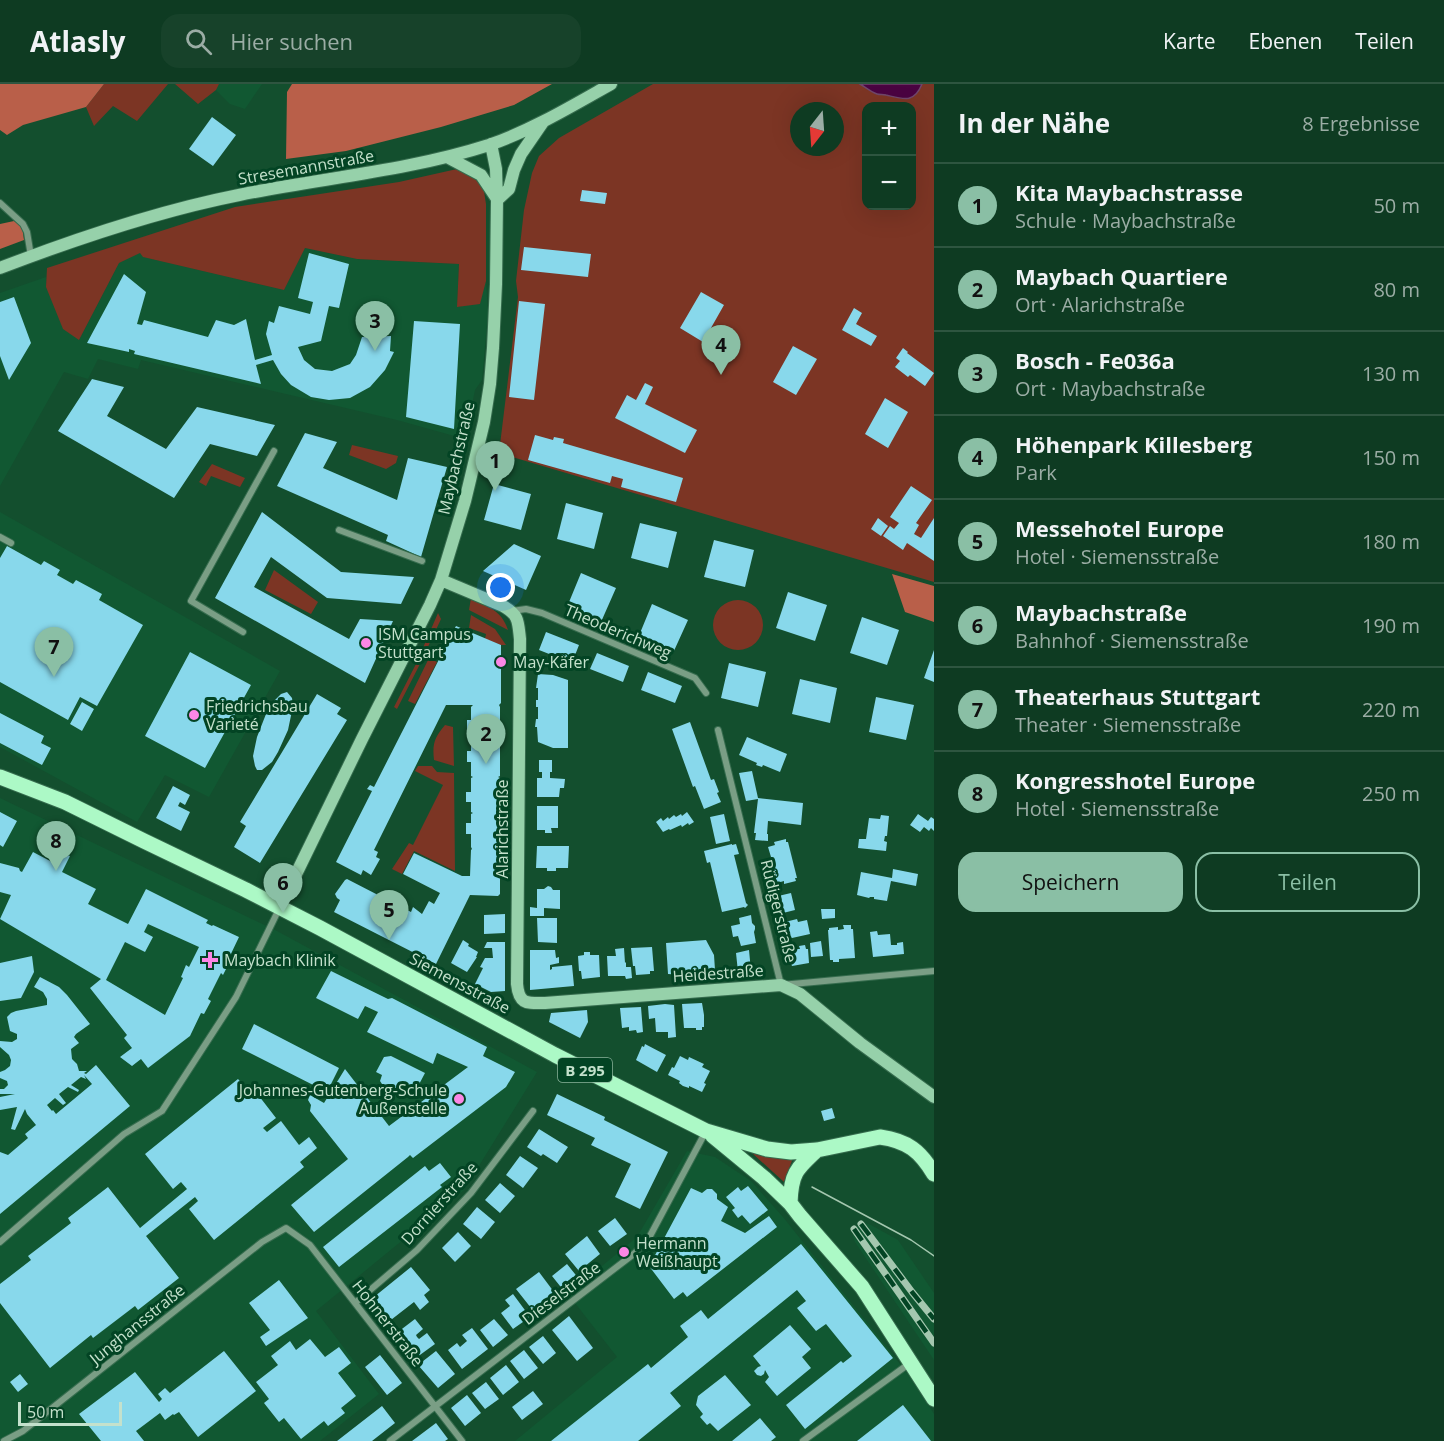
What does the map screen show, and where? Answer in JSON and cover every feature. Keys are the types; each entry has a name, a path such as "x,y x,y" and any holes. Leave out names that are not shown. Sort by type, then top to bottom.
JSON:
{"main road":[{"name":"Stresemannstraße","path":"0,268 119,226 196,204 400,167 447,157 491,144 543,121 611,84"},
{"path":"447,157 481,175 497,200 510,189 514,170 521,154 543,121"},
{"name":"Maybachstraße","path":"280,907 430,605 441,580 472,472 490,384 496,284 496,169 491,144"},
{"path":"441,580 512,611"},
{"name":"Alarichstraße","path":"512,611 518,622 520,639 517,984"},
{"name":"Siemensstraße","path":"0,777 66,802 280,907 555,1055 706,1131 767,1149 791,1152 817,1150"},
{"name":"Heidestraße","path":"517,984 522,1000 528,1003 781,985"},
{"name":"Rüdigerstraße","path":"781,985 800,994 860,1043 934,1097"},
{"name":"Siemensstraße","path":"706,1131 790,1203 862,1287 934,1399"},
{"name":"B 295","path":"817,1150 880,1137 891,1138 919,1152 934,1174"},
{"path":"790,1203 791,1184 795,1173 802,1163 817,1150"}],"street":[{"path":"0,203 23,224 27,232 31,256"},
{"path":"243,632 191,601 274,451"},
{"path":"339,530 422,561"},
{"path":"0,537 11,543"},
{"name":"Theoderichweg","path":"512,611 526,609 542,613 695,678 706,693"},
{"name":"Rüdigerstraße","path":"718,730 781,985"},
{"name":"Maybachstraße","path":"0,1242 124,1134 162,1111 236,997 280,907"},
{"name":"Heidestraße","path":"781,985 934,971"},
{"name":"Dornierstraße","path":"355,1303 417,1250 471,1193 533,1111"},
{"name":"Dieselstraße","path":"390,1441 635,1253 650,1236 706,1131"},
{"name":"Hohnerstraße","path":"286,1228 310,1245 462,1441"},
{"name":"Junghansstraße","path":"4,1441 23,1431 262,1242 286,1228"},
{"path":"803,1441 911,1363"}],"shaded area":[{"path":"0,84 104,84 86,107 23,125 7,135 0,130"},
{"path":"104,84 168,84 137,121 113,106 94,126 86,107"},
{"path":"175,84 219,84 216,90 198,104"},
{"path":"219,84 262,84 245,109 230,104 216,90"},
{"path":"292,84 552,84 514,105 441,127 346,151 286,159 287,92"},
{"path":"653,84 934,84 934,582 499,453 518,297 516,281 524,210 532,173 539,156 559,138"},
{"path":"860,84 922,84 915,95 903,99 877,94"},
{"path":"457,169 475,176 483,185 486,204 486,281 480,304 457,307 459,264 357,259 305,248 284,290 143,257 140,253 119,263 79,340 63,329 46,287 47,268 235,207 399,182"},
{"path":"14,221 22,226 24,240 0,249 0,224"},
{"path":"305,248 357,259 459,264 457,307 479,303 486,281 488,313 482,380 475,390 465,439 397,420 141,360 138,369 98,359 88,379 64,372 0,486 0,293 46,277 46,287 79,340 119,263 140,252 144,257 284,290"},
{"path":"352,445 398,456 396,463 386,469 349,455"},
{"path":"212,464 245,478 240,487 211,476 206,486 199,482"},
{"path":"0,512 280,671 209,797 165,775 137,822 0,747"},
{"path":"274,570 318,602 311,614 265,590"},
{"path":"892,574 934,586 934,622 905,612"},
{"path":"471,598 498,614 508,630 469,610"},
{"path":"738,600 752,604 759,611 763,625 759,639 752,646 738,650 724,646 717,639 713,625 717,611 724,604"},
{"path":"438,613 441,619 397,709 394,707"},
{"path":"471,615 495,629 506,645 485,639 486,634 469,628"},
{"path":"429,658 437,662 415,704 408,701"},
{"path":"445,725 453,727 454,766 434,760 435,741"},
{"path":"418,766 432,766 437,772 454,773 455,871 414,851 402,874 392,869 409,843 413,845 443,785 415,771"},
{"path":"0,798 277,931 537,1072 464,1190 316,1311 379,1394 320,1441 0,1441"},
{"path":"687,1151 715,1157 751,1181 783,1217 912,1379 934,1414 934,1441 515,1441 617,1357 568,1294 637,1237"},
{"path":"752,1153 793,1158 784,1182"},
{"path":"859,1224 871,1225 898,1240 934,1293 934,1360 855,1242 853,1231"}],"building":[{"path":"212,117 236,135 213,166 189,149"},
{"path":"582,190 607,193 605,204 580,201"},
{"path":"524,247 591,254 588,277 521,270"},
{"path":"309,253 349,264 339,308 329,306 321,341 298,347 304,360 315,369 332,371 350,364 356,355 362,337 391,336 390,351 394,352 385,370 370,387 350,398 329,400 311,397 291,385 273,360 256,365 261,384 134,354 135,351 129,349 129,352 87,343 124,274 146,292 137,324 142,325 144,320 208,337 216,320 234,325 246,319 255,360 272,355 266,334 269,321 274,323 279,306 310,314 313,302 298,298"},
{"path":"701,292 724,305 703,342 680,328"},
{"path":"14,297 31,343 9,380 0,356 0,302"},
{"path":"519,301 545,304 534,400 509,397"},
{"path":"854,308 862,313 856,324 877,336 871,346 842,330"},
{"path":"414,321 460,324 454,429 406,417"},
{"path":"793,346 817,359 796,395 773,382"},
{"path":"903,348 934,373 925,386 895,367 900,361 896,358"},
{"path":"92,379 124,387 107,416 166,449 197,407 275,425 257,456 210,444 174,498 58,431"},
{"path":"645,383 653,387 645,404 697,430 685,453 615,418 627,395 636,400"},
{"path":"885,398 908,412 888,448 865,434"},
{"path":"305,433 337,442 323,468 397,500 408,458 447,467 421,557 386,541 388,535 277,486"},
{"path":"535,435 553,440 554,437 564,439 563,443 683,478 676,502 621,487 623,479 612,476 610,483 528,460"},
{"path":"494,484 531,494 521,530 484,520"},
{"path":"911,486 932,500 916,523 919,525 914,534 921,538 934,518 934,561 907,543 903,550 883,536 890,526 894,529 899,523 890,517"},
{"path":"566,503 603,513 594,549 557,539"},
{"path":"262,512 341,572 414,577 401,604 327,598 271,557 254,587 349,639 360,619 393,621 365,683 215,598"},
{"path":"878,518 888,526 881,536 871,529"},
{"path":"640,523 677,532 668,568 631,558"},
{"path":"714,540 754,550 745,587 704,577"},
{"path":"514,544 541,556 526,590 483,571"},
{"path":"7,546 41,565 44,561 60,570 57,575 73,584 76,580 102,594 99,600 143,625 97,706 80,697 68,720 0,682 0,558"},
{"path":"581,573 616,588 601,622 567,607"},
{"path":"788,592 827,605 815,641 776,628"},
{"path":"652,604 688,620 673,653 638,638"},
{"path":"862,617 899,630 887,665 850,653"},
{"path":"456,626 501,645 500,739 498,741 500,742 500,776 498,777 500,778 500,812 498,813 500,815 500,894 498,896 470,895 436,964 334,912 340,900 335,894 347,879 411,912 413,907 422,914 429,901 434,904 440,893 403,874 414,853 462,876 470,876 471,834 466,834 466,823 471,823 473,813 471,802 466,802 466,792 471,792 471,778 473,777 471,776 471,762 467,762 467,751 471,751 473,741 471,730 467,730 467,720 471,720 473,705 446,705 374,850 378,852 376,857 380,859 371,875 363,870 361,875 336,862 372,791 367,789 370,785 374,787"},
{"path":"546,632 579,645 572,663 539,650"},
{"path":"934,650 934,682 924,678"},
{"path":"190,652 251,685 205,768 145,736"},
{"path":"597,653 629,666 623,682 590,669"},
{"path":"729,663 766,672 758,707 721,698"},
{"path":"648,672 682,686 675,703 641,690"},
{"path":"538,674 553,675 568,680 568,748 553,748 538,742 537,727 535,727 536,719 538,719 536,700 538,700 538,688 536,688"},
{"path":"800,679 837,688 830,723 792,714"},
{"path":"287,692 292,698 293,706 288,730 272,762 262,770 257,770 253,756 257,737 274,701"},
{"path":"317,694 341,708 337,714 347,720 260,863 234,847 246,826 240,822"},
{"path":"876,697 914,705 906,740 869,732"},
{"path":"82,702 94,709 82,731 70,724"},
{"path":"0,713 44,736 41,743 51,748 42,765 0,743"},
{"path":"690,722 721,802 704,809 695,786 693,787 672,729"},
{"path":"747,737 787,754 780,772 763,765 762,767 756,765 757,763 739,755"},
{"path":"539,760 552,760 550,778 565,779 564,788 560,788 559,797 537,797 537,778 542,778 542,772 539,772"},
{"path":"752,771 758,798 803,803 801,825 768,821 768,841 755,840 758,799 746,801 739,773"},
{"path":"173,786 190,795 185,805 180,802 178,806 190,812 181,831 156,818"},
{"path":"537,806 558,806 558,828 551,828 552,833 537,830"},
{"path":"0,812 17,821 3,847 0,845"},
{"path":"687,812 694,822 689,825 688,823 663,832 656,822 661,818 663,821 668,817 669,819 674,815 676,817 681,814 682,816"},
{"path":"724,814 730,841 716,844 710,817"},
{"path":"918,814 928,821 931,817 934,819 934,831 931,828 929,831 924,827 920,832 910,825"},
{"path":"881,815 889,816 887,836 884,841 887,842 886,851 858,848 859,839 866,839 869,818 880,819"},
{"path":"786,839 797,878 795,878 796,881 784,884 784,881 777,883 768,847 775,845 774,842"},
{"path":"736,844 739,854 734,855 748,905 745,908 722,912 710,862 707,863 704,851"},
{"path":"537,846 569,846 568,868 547,871 547,868 536,868"},
{"path":"33,852 54,863 61,852 70,856 62,872 96,889 88,904 128,924 146,889 208,920 206,923 239,937 223,975 221,973 208,999 211,1001 204,1014 201,1013 190,1036 148,1068 141,1059 132,1066 120,1057 132,1048 124,1038 127,1035 90,988 101,979 0,919 11,895 0,892 0,863 19,868 22,872","holes":["148,924 199,947 189,967 186,965 181,977 183,978 165,1015 106,980 125,942 145,952 153,937 144,932"]},
{"path":"893,869 918,874 916,886 891,881 887,901 857,895 861,872 892,878"},
{"path":"548,886 553,890 560,890 560,909 544,908 544,916 530,916 530,907 537,908 537,889 544,889"},
{"path":"791,893 795,910 779,914 774,897"},
{"path":"821,909 835,909 835,918 822,919"},
{"path":"505,914 505,933 484,934 484,915"},
{"path":"751,915 755,926 756,943 741,946 738,936 733,937 731,926 740,924 739,918"},
{"path":"537,918 557,918 557,943 538,942"},
{"path":"797,919 798,922 807,920 810,934 783,940 781,923"},
{"path":"843,925 851,925 853,929 855,958 839,959 839,962 833,962 830,960 828,930 838,927 838,930 844,929"},
{"path":"877,931 878,935 890,934 891,945 903,942 904,954 873,957 870,932"},
{"path":"463,940 478,952 467,972 451,963"},
{"path":"706,940 714,955 715,970 683,973 683,975 668,974 666,943"},
{"path":"821,941 823,956 811,957 810,943"},
{"path":"487,942 505,942 505,991 491,992 475,984 485,958 493,958 492,948 484,948"},
{"path":"805,945 808,949 809,963 792,966 791,949 800,949 799,946"},
{"path":"652,947 654,971 650,971 650,974 636,975 631,948"},
{"path":"624,948 626,967 631,967 632,978 608,976 607,956 616,956 615,949"},
{"path":"530,950 555,950 559,963 550,965 550,970 552,967 572,965 574,986 530,990"},
{"path":"749,950 751,971 738,972 736,953"},
{"path":"584,952 599,955 600,977 582,979 578,956 584,955"},
{"path":"32,956 34,972 21,998 0,1001 0,963"},
{"path":"331,971 388,999 392,998 487,1047 483,1056 515,1072 506,1087 413,1158 410,1155 314,1232 291,1205 348,1159 310,1111 311,1105 308,1100 310,1095 324,1103 345,1069 389,1126 468,1067 437,1053 433,1064 367,1032 378,1012 365,1006 358,1019 316,998"},
{"path":"40,977 59,987 67,995 90,1024 74,1037 79,1043 71,1049 72,1059 79,1071 87,1071 84,1073 86,1074 96,1065 130,1106 0,1214 0,1152 8,1155 28,1138 25,1134 36,1125 25,1109 15,1130 11,1129 17,1107 0,1110 0,1097 15,1094 0,1094 0,1089 8,1085 7,1081 0,1078 0,1072 10,1066 11,1060 0,1047 0,1041 12,1042 17,1039 17,1034 10,1031 7,1017 11,1013 47,1005 43,992 34,987","holes":["84,1075 92,1084 56,1114 47,1105 55,1098 63,1105 66,1103 59,1094 68,1087 78,1092 79,1090 71,1085 81,1077 86,1079"]},
{"path":"702,1003 704,1027 702,1030 684,1028 682,1004"},
{"path":"674,1005 676,1037 668,1038 668,1032 656,1032 655,1018 649,1019 648,1006"},
{"path":"641,1007 643,1032 629,1031 629,1027 622,1028 620,1008"},
{"path":"587,1010 588,1022 580,1038 549,1022 551,1013"},
{"path":"254,1024 339,1068 327,1092 242,1049"},
{"path":"645,1044 666,1055 657,1072 636,1060"},
{"path":"391,1056 425,1073 415,1092 406,1088 402,1095 380,1081 382,1075 376,1072 384,1057"},
{"path":"680,1056 688,1060 689,1057 704,1064 702,1067 710,1071 702,1092 689,1086 689,1088 683,1086 679,1083 680,1081 668,1075"},
{"path":"238,1079 250,1093 258,1087 262,1093 259,1096 276,1118 263,1128 267,1132 281,1121 299,1145 309,1137 317,1148 300,1162 304,1167 214,1240 189,1209 198,1201 195,1197 146,1236 179,1278 138,1310 135,1306 93,1338 91,1335 50,1368 0,1303 0,1284 31,1260 28,1256 71,1223 68,1218 108,1187 140,1228 187,1189 181,1182 173,1189 145,1154"},
{"path":"557,1094 605,1117 604,1120 668,1152 640,1209 615,1197 631,1164 591,1145 595,1138 547,1115"},
{"path":"832,1108 835,1118 824,1121 821,1111"},
{"path":"539,1129 568,1147 557,1163 527,1147"},
{"path":"520,1156 538,1168 523,1188 506,1175"},
{"path":"440,1163 451,1177 440,1185 442,1187 339,1267 323,1247 425,1166 429,1171"},
{"path":"500,1183 515,1196 500,1213 485,1200"},
{"path":"748,1186 768,1210 750,1224 742,1215 738,1218 732,1210 735,1208 726,1197 738,1187 741,1191"},
{"path":"691,1188 702,1193 707,1189 712,1189 717,1194 717,1199 728,1207 721,1221 745,1233 769,1216 777,1227 687,1297 683,1292 674,1299 649,1266 655,1262 653,1259"},
{"path":"477,1207 495,1222 481,1239 463,1224"},
{"path":"615,1218 627,1234 610,1246 598,1231"},
{"path":"458,1232 471,1246 455,1262 442,1248"},
{"path":"587,1236 600,1254 579,1271 565,1254"},
{"path":"801,1244 893,1358 805,1429 786,1405 841,1361 843,1363 852,1356 826,1324 816,1331 797,1308 806,1301 797,1290 670,1393 681,1406 638,1441 551,1441 648,1364 651,1368 688,1337 680,1326 701,1310 708,1319"},
{"path":"567,1264 579,1279 564,1291 552,1276"},
{"path":"411,1267 430,1290 424,1295 429,1302 420,1310 414,1302 387,1323 369,1301"},
{"path":"539,1272 557,1296 535,1313 516,1289"},
{"path":"279,1280 308,1318 266,1346 260,1337 270,1330 249,1303"},
{"path":"513,1294 530,1317 513,1329 501,1313 510,1306 505,1300"},
{"path":"569,1316 593,1348 577,1361 552,1330"},
{"path":"415,1319 423,1329 416,1335 417,1337 419,1339 427,1333 435,1344 413,1360 394,1335"},
{"path":"494,1319 508,1335 493,1347 480,1330"},
{"path":"790,1325 811,1349 802,1357 811,1368 777,1396 765,1382 769,1377 765,1370 761,1376 754,1371 761,1366 753,1356"},
{"path":"472,1328 488,1349 462,1369 448,1350 457,1343 460,1347 467,1341 462,1335"},
{"path":"543,1336 556,1353 543,1364 529,1347"},
{"path":"310,1339 325,1357 339,1347 351,1363 338,1373 356,1396 341,1408 345,1413 328,1426 324,1421 301,1439 284,1418 279,1422 264,1403 269,1399 256,1382 278,1365 271,1356 290,1341 296,1350"},
{"path":"524,1350 538,1368 524,1379 510,1361"},
{"path":"224,1351 256,1391 198,1437 179,1412 165,1420 160,1413 136,1431 144,1441 101,1441 79,1414 135,1372 159,1402 162,1399 158,1394 165,1388 170,1393"},
{"path":"436,1351 455,1374 438,1388 418,1365"},
{"path":"380,1355 402,1383 387,1395 365,1367"},
{"path":"506,1365 519,1382 503,1395 490,1378"},
{"path":"20,1374 28,1384 18,1392 10,1382"},
{"path":"725,1375 751,1405 718,1431 710,1423 707,1425 700,1417 703,1414 696,1405 698,1396"},
{"path":"486,1382 499,1399 485,1409 472,1393"},
{"path":"533,1391 543,1404 522,1420 512,1407"},
{"path":"467,1395 481,1413 465,1426 451,1408"},
{"path":"903,1405 931,1441 857,1441"},
{"path":"382,1406 395,1423 372,1441 337,1441"},
{"path":"760,1418 776,1437 771,1441 732,1441"},
{"path":"436,1423 448,1439 445,1441 412,1441"}],"tram line":[{"path":"812,1187 911,1240 934,1256"}],"railway":[{"path":"861,1224 934,1319"},
{"path":"854,1229 934,1343"}],"place":[{"name":"Bosch - Fe036a","path":"375,351"},
{"name":"Höhenpark Killesberg","path":"721,375"},
{"name":"Kita Maybachstrasse","path":"495,491"},
{"name":"ISM Campus Stuttgart","path":"366,643"},
{"name":"May-Käfer","path":"501,662"},
{"name":"Theaterhaus Stuttgart","path":"54,677"},
{"name":"Friedrichsbau Varieté","path":"194,715"},
{"name":"Maybach Quartiere","path":"486,764"},
{"name":"Kongresshotel Europe","path":"56,871"},
{"name":"Maybachstraße","path":"283,913"},
{"name":"Messehotel Europe","path":"389,940"},
{"name":"Maybach Klinik","path":"210,960"},
{"name":"Johannes-Gutenberg-Schule Außenstelle","path":"459,1099"},
{"name":"Hermann Weißhaupt","path":"624,1252"}]}
